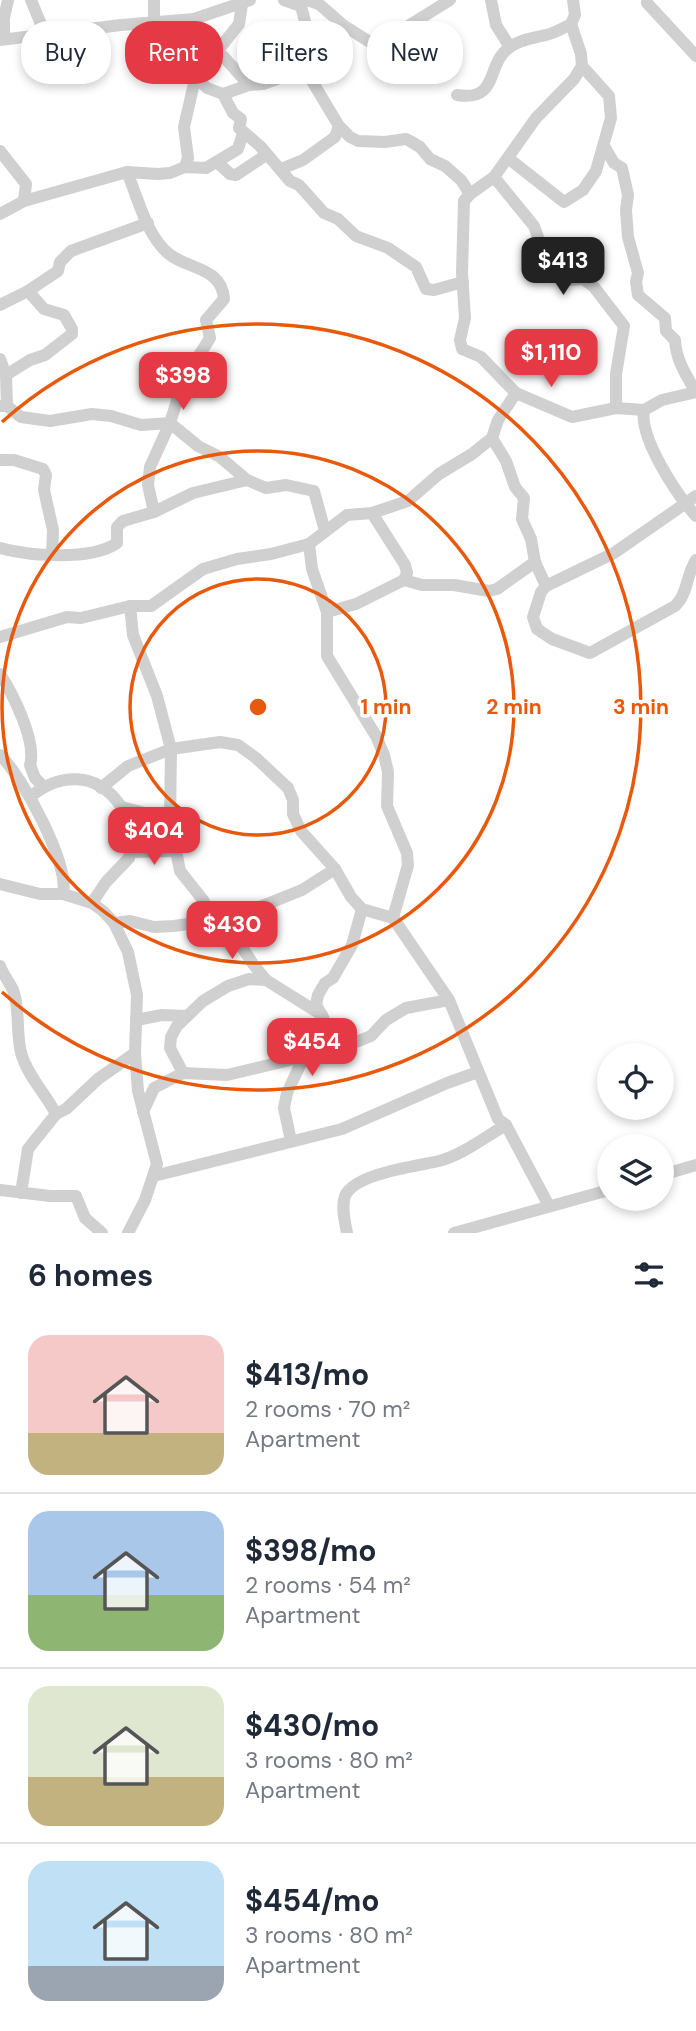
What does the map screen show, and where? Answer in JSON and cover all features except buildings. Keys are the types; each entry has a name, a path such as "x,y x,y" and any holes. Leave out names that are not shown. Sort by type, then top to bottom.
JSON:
{"street":[{"path":"8,0 2,39 21,37"},
{"path":"31,0 40,21"},
{"path":"154,21 155,0"},
{"path":"284,0 318,4 343,25 376,46 450,0"},
{"path":"491,0 496,25 510,47"},
{"path":"573,0 575,15 571,24 582,66 574,79 536,118 494,177 470,194 463,205 465,318 460,340 462,349 481,357 516,393 572,417 616,408 643,410 662,400 696,392 681,366 674,340 666,331 665,318 638,295 638,273 628,237 626,179 622,168 614,163 604,146"},
{"path":"648,1 696,56"},
{"path":"174,21 194,19 246,2"},
{"path":"223,42 239,23 246,2"},
{"path":"304,2 307,21"},
{"path":"457,95 470,97 481,93 494,75 497,60 510,47 571,24"},
{"path":"223,55 249,85"},
{"path":"508,158 564,202 583,190 596,171 611,118 610,96 582,66"},
{"path":"185,167 188,158 184,127 194,84"},
{"path":"202,84 223,94 249,85 263,84"},
{"path":"314,84 339,126 350,137 358,141 410,141 430,159 445,166 461,180 470,194"},
{"path":"223,94 233,113 241,119 239,128 243,133 260,146 324,212 338,219 356,236 388,248 411,262 426,289 434,290 463,282"},
{"path":"281,169 303,160 335,137 339,126"},
{"path":"0,214 24,201 127,172 170,173 185,167 206,168 238,149 243,133"},
{"path":"0,151 26,184 24,201"},
{"path":"217,162 230,174 236,175 266,155"},
{"path":"127,172 148,223 165,251 211,275 224,295 224,299 206,320 210,338 183,381 170,423 150,467 148,485 154,512"},
{"path":"494,177 534,226 545,257 561,278 583,279 594,287 624,326 616,374 616,408"},
{"path":"0,304 28,291 58,271 60,262 71,251 148,223"},
{"path":"6,375 30,359 45,355 72,334 64,316 44,309 28,291"},
{"path":"0,359 6,375 3,406 21,417 50,421 92,414 111,416 141,425 170,423 198,446 220,457 247,480 266,488 286,485 314,492 325,530"},
{"path":"0,637 67,617 81,618 130,606 151,606 203,569 309,544 347,515 372,513 408,501 439,474 492,438 498,419 516,393"},
{"path":"643,410 645,435 691,500 696,516"},
{"path":"492,438 506,461 515,487 524,498 522,519 531,539 535,562 546,586"},
{"path":"0,460 14,460 43,469 46,475 44,490 53,530 52,554"},
{"path":"0,548 13,553 39,556 76,556 112,547 117,543 116,531 120,524 154,512 193,493 247,480"},
{"path":"691,500 614,553 546,586 541,592 533,617 537,629 552,639 590,653 676,606 683,598 691,568 696,560"},
{"path":"327,612 356,604 404,580 407,573 405,565 372,513"},
{"path":"309,544 312,569 327,612 327,656 376,736 384,755 388,772 387,806 407,853 408,865 393,918"},
{"path":"404,580 422,586 454,585 489,591 497,589 535,562"},
{"path":"130,606 133,635 152,681 171,749 170,820 180,871 210,914 225,921 266,980 322,1015"},
{"path":"0,674 31,742 30,765 43,786"},
{"path":"101,788 128,766 171,749 220,742 237,745 256,758 288,788 293,800 293,814 301,831 335,869 351,897 362,909 393,918 449,1000 498,1119 506,1125 549,1206"},
{"path":"0,755 10,764 45,828 62,874 65,886 63,894"},
{"path":"10,764 30,765"},
{"path":"30,797 43,786 65,778 81,779 101,788 121,807 170,820"},
{"path":"92,902 106,882 129,858 131,852 121,807"},
{"path":"131,852 176,850"},
{"path":"225,921 302,890 335,869"},
{"path":"0,884 40,894 63,894 92,902 114,923 128,952 137,995 135,1053 143,1112 157,1164 128,1233"},
{"path":"333,1041 316,1005 317,995 325,983 333,978 348,952 362,909"},
{"path":"114,923 130,921 155,927 174,926 210,914"},
{"path":"0,965 12,990 16,1032 29,1074 56,1114"},
{"path":"183,1073 170,1048 171,1037 187,1016 203,1001 228,986 249,979 266,980"},
{"path":"291,1140 284,1108 287,1093 302,1061 333,1041 356,1042 371,1036 386,1020 406,1008 449,1000"},
{"path":"136,1020 162,1015 187,1016"},
{"path":"21,1193 28,1149 56,1114 66,1109 97,1079 135,1053"},
{"path":"143,1112 154,1088 183,1073 227,1075 294,1059 302,1061"},
{"path":"154,1176 342,1129 478,1072"},
{"path":"347,1233 343,1215 345,1195 355,1186 403,1167 441,1161 506,1125"},
{"path":"674,1171 696,1165"},
{"path":"0,1190 76,1196 85,1218 102,1233"},
{"path":"454,1233 597,1193"}]}
